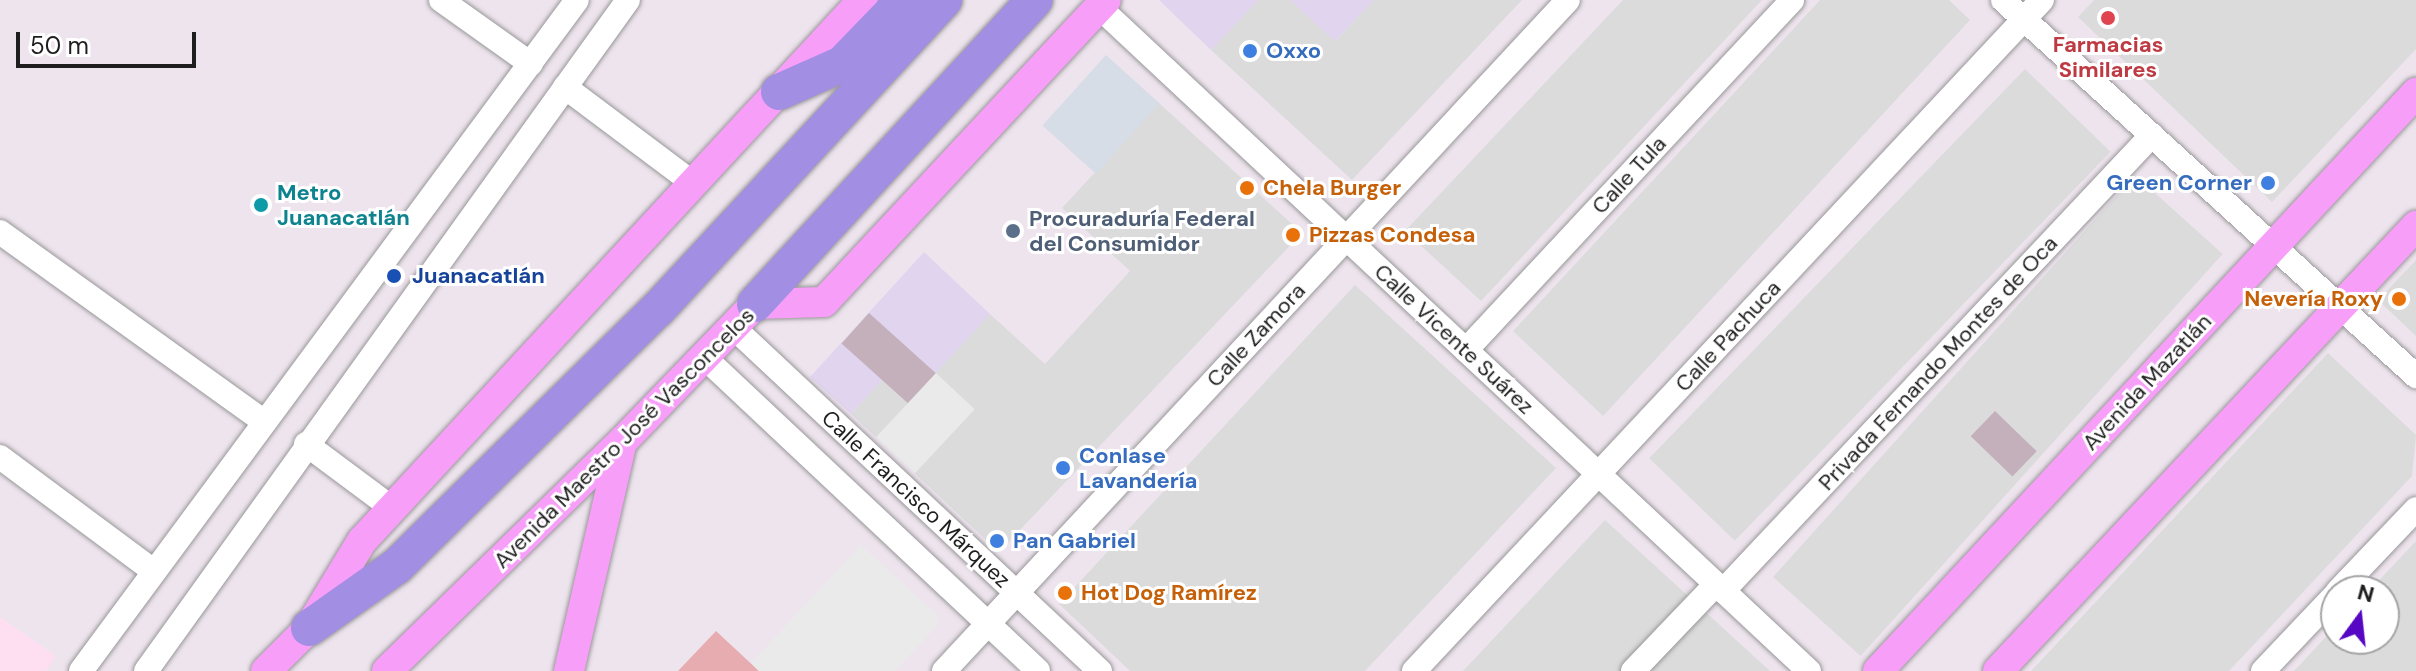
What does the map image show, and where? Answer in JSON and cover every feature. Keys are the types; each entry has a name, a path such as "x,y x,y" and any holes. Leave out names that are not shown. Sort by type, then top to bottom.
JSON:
{"highway":[{"path":"779,92 842,64 904,0"},
{"path":"309,628 397,566 658,309 944,0"},
{"path":"744,316 1035,0"}],"main road":[{"path":"266,671 309,628 362,541 863,0"},
{"name":"Avenida Maestro José Vasconcelos","path":"387,671 621,443 744,316 824,302 1104,2"},
{"name":"Avenida Mazatlán","path":"1878,671 2416,93"},
{"path":"1998,671 2416,226"},
{"path":"569,671 621,443"}],"street":[{"path":"441,0 531,64"},
{"path":"81,671 152,570 577,0"},
{"path":"146,671 306,444 628,0"},
{"name":"Calle Zamora","path":"944,671 1568,0"},
{"name":"Calle Tula","path":"1466,350 1792,0"},
{"path":"2003,0 2275,244 2416,376"},
{"name":"Calle Pachuca","path":"1414,671 2042,0"},
{"name":"Calle Vicente Suárez","path":"1104,2 1346,239 1809,671"},
{"path":"565,87 693,183"},
{"name":"Privada Fernando Montes de Oca","path":"1633,671 1720,588 2152,135"},
{"path":"0,232 263,421"},
{"name":"Calle Francisco Márquez","path":"744,316 1016,593 1100,671"},
{"name":"Calle Francisco Márquez","path":"704,357 1038,671"},
{"path":"306,444 392,508"},
{"path":"0,457 152,570"},
{"path":"2353,575 2416,509"},
{"path":"2263,671 2320,610"}],"shaded area":[{"path":"1159,0 1258,0 1211,50"},
{"path":"1258,0 1290,0 1335,41 1374,0 1522,0 1352,180 1211,50"},
{"path":"1290,0 1374,0 1335,41"},
{"path":"1623,0 1762,0 1481,301 1405,231"},
{"path":"1820,0 1949,0 1970,20 1603,416 1513,331"},
{"path":"2094,0 2416,0 2416,49 2272,202 2078,17"},
{"path":"1106,55 1160,103 1096,174 1042,126"},
{"path":"2025,69 2111,152 1735,541 1649,458"},
{"path":"1159,103 1302,233 999,552 851,414 882,380 908,402 990,314 1045,364 1130,271 1062,208"},
{"path":"2135,175 2223,254 1861,656 1773,577"},
{"path":"924,252 990,314 908,403 882,380 851,414 810,377"},
{"path":"2416,260 2416,336 2378,300"},
{"path":"1355,285 1556,468 1365,671 1130,671 1059,604"},
{"path":"869,313 936,373 908,404 842,343"},
{"path":"2328,353 2416,435 2412,476 2229,671 2031,671"},
{"path":"936,373 975,409 915,474 876,437"},
{"path":"1995,411 2037,451 2012,476 1971,436"},
{"path":"1605,520 1770,671 1463,671"},
{"path":"2416,541 2416,671 2294,671 2320,643 2320,655 2400,655 2400,575 2384,575"},
{"path":"861,545 937,615 937,626 895,671 759,671 751,663"},
{"path":"0,617 56,656 46,671 0,671"},
{"path":"716,631 759,671 678,671"}],"place":[{"name":"Farmacias Similares","path":"2108,18"},
{"name":"Oxxo","path":"1250,51"},
{"name":"Green Corner","path":"2268,183"},
{"name":"Chela Burger","path":"1247,188"},
{"name":"Metro Juanacatlán","path":"261,205"},
{"name":"Procuraduría Federal del Consumidor","path":"1013,231"},
{"name":"Pizzas Condesa","path":"1293,235"},
{"name":"Juanacatlán","path":"394,276"},
{"name":"Nevería Roxy","path":"2399,299"},
{"name":"Conlase Lavandería","path":"1063,468"},
{"name":"Pan Gabriel","path":"997,541"},
{"name":"Hot Dog Ramírez","path":"1065,593"}]}
